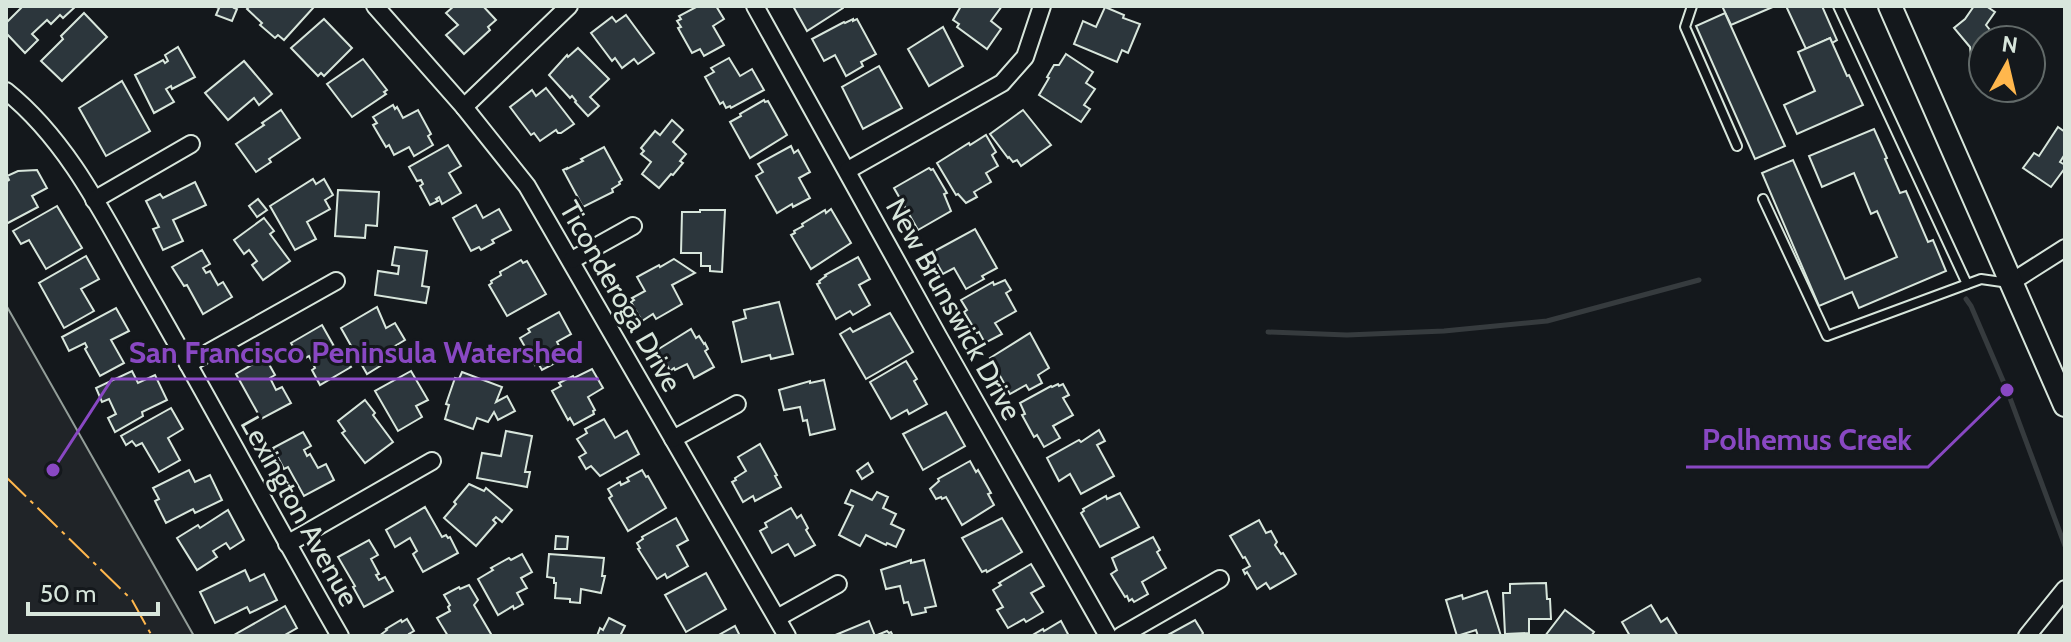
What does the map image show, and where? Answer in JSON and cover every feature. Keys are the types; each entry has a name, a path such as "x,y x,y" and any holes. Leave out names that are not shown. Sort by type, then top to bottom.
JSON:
{"main road":[{"path":"1890,6 2065,405"}],"street":[{"name":"Ticonderoga Drive","path":"375,6 464,107 527,186 787,636"},
{"path":"464,107 569,6"},
{"name":"New Brunswick Drive","path":"755,6 1108,636"},
{"path":"848,170 1002,83 1025,57 1042,6"},
{"name":"Lexington Avenue","path":"6,91 48,132 94,200 340,636"},
{"path":"94,200 191,144"},
{"path":"572,260 633,226"},
{"path":"2010,283 2065,248"},
{"path":"188,364 336,281"},
{"path":"673,439 737,404"},
{"path":"287,544 432,461"},
{"path":"1121,636 1220,579"},
{"path":"777,618 838,584"},
{"path":"2027,636 2065,589"}],"lane":[{"path":"1692,6 1685,27 1737,146"},
{"path":"1838,6 1967,284"},
{"path":"1763,199 1827,336 1981,279 2010,283"}],"shaded area":[{"path":"6,305 194,636 6,636"}],"building":[{"path":"23,6 76,6 51,24 47,20 32,34 38,40 25,53 6,33 6,23"},
{"path":"214,6 235,6 237,9 232,21 216,15 219,8"},
{"path":"250,6 313,8 284,40 278,35 275,38 260,25 262,23 247,9"},
{"path":"454,6 483,6 496,20 488,27 490,30 464,54 446,35 458,25 446,13"},
{"path":"698,6 716,6 724,19 713,26 724,45 704,56 700,49 692,53 677,21 681,19 679,16"},
{"path":"793,6 843,6 843,8 807,31"},
{"path":"961,6 1002,6 991,21 1001,29 987,49 957,27 959,24 953,20"},
{"path":"1722,6 1775,6 1731,25"},
{"path":"1786,6 1822,6 1837,40 1832,43 1830,38 1806,49"},
{"path":"1974,6 1986,6 1995,12 1987,24 1967,24 1967,43 1954,28"},
{"path":"1105,7 1140,24 1128,53 1122,50 1117,62 1074,44 1083,21 1096,27"},
{"path":"84,13 107,37 62,81 41,61"},
{"path":"1725,13 1785,146 1755,159 1696,26"},
{"path":"626,15 654,53 638,64 634,59 622,68 615,58 612,61 591,33 612,17 616,22"},
{"path":"324,19 352,48 324,76 321,73 318,76 291,48"},
{"path":"857,19 876,54 861,62 863,66 846,76 835,55 824,61 812,39"},
{"path":"943,27 963,66 929,86 908,49"},
{"path":"1830,38 1863,105 1797,134 1784,105 1815,91 1798,52"},
{"path":"178,47 195,77 166,89 174,102 154,113 135,75 163,60 165,63 168,61 165,55"},
{"path":"578,48 609,79 590,97 599,106 588,116 549,75"},
{"path":"1066,54 1093,72 1086,83 1095,89 1084,105 1090,109 1081,122 1039,95 1054,65 1059,65"},
{"path":"729,58 740,76 752,69 764,90 726,108 723,102 720,104 705,77 714,72 711,68"},
{"path":"363,59 387,90 384,92 386,94 352,117 327,84"},
{"path":"244,61 272,94 259,105 254,98 228,120 205,93"},
{"path":"879,66 902,108 863,129 842,87"},
{"path":"122,81 150,131 106,156 79,108"},
{"path":"546,88 574,124 561,133 556,130 540,141 534,133 531,135 510,107 532,90 536,96"},
{"path":"764,100 768,101 787,135 750,158 730,122"},
{"path":"393,105 403,118 418,110 431,134 428,136 433,145 414,156 409,147 394,155 389,145 386,147 373,125 377,123 373,117"},
{"path":"281,110 300,138 256,172 236,144"},
{"path":"1023,110 1051,145 1021,166 1017,160 1013,162 1008,158 990,134"},
{"path":"672,120 683,130 673,142 686,154 680,161 683,163 659,188 642,174 651,162 641,154 644,151 641,148 655,131 660,135"},
{"path":"2058,127 2065,132 2065,154 2060,162 2065,168 2051,187 2023,168 2034,153 2039,156"},
{"path":"1874,129 1900,193 1906,191 1928,242 1933,240 1946,271 1859,308 1852,292 1819,306 1762,173 1793,160 1845,279 1897,257 1877,211 1871,214 1854,173 1822,187 1809,156"},
{"path":"986,135 996,152 992,155 998,166 986,173 991,182 974,192 977,197 966,203 956,195 937,163"},
{"path":"448,145 461,166 449,173 461,193 442,204 439,197 430,205 420,186 423,184 421,180 417,181 409,167"},
{"path":"791,146 794,153 798,150 810,172 799,178 810,198 777,213 756,176 763,172 758,164"},
{"path":"604,147 622,180 612,189 613,192 583,207 563,170"},
{"path":"929,168 933,169 947,193 944,194 951,211 918,230 894,188"},
{"path":"37,170 47,188 32,196 38,207 6,224 7,176 18,171"},
{"path":"313,179 316,184 324,179 333,195 325,200 330,209 307,222 316,239 295,250 270,206"},
{"path":"195,182 206,205 173,220 183,241 163,250 153,229 159,227 146,201 160,194 163,198"},
{"path":"338,190 379,192 377,226 366,225 365,238 335,236"},
{"path":"258,199 267,210 257,217 249,206"},
{"path":"476,205 483,218 499,209 511,230 481,250 479,247 471,251 453,218"},
{"path":"57,206 82,248 46,269 29,240 21,244 13,231"},
{"path":"831,209 851,243 811,269 791,235 802,224"},
{"path":"725,210 722,272 710,271 710,266 701,266 701,253 681,253 682,212"},
{"path":"264,218 274,231 270,234 290,261 263,280 252,265 257,261 249,250 244,254 234,240"},
{"path":"975,229 997,268 966,289 954,268 943,274 931,253"},
{"path":"395,247 427,251 422,286 429,287 426,303 375,295 378,271 398,274 399,266 392,265"},
{"path":"202,250 210,264 203,268 206,273 210,271 218,285 223,282 232,297 203,314 187,285 184,286 172,267"},
{"path":"86,256 99,279 81,289 94,311 64,328 39,283"},
{"path":"858,257 870,279 859,285 870,305 853,315 850,311 836,319 817,284 825,275"},
{"path":"674,259 695,273 672,285 682,304 656,319 653,314 642,321 631,302 634,300 632,298 645,291 637,277"},
{"path":"521,260 523,263 527,261 546,294 507,316 489,285 501,275 500,272"},
{"path":"1005,280 1011,290 1006,293 1016,311 995,323 1002,334 985,343 964,312 967,310 961,300 993,282 994,285"},
{"path":"779,302 793,354 771,359 770,355 742,362 733,322 746,318 744,310"},
{"path":"377,307 386,328 395,323 405,340 395,346 397,349 382,357 385,363 367,374 341,328"},
{"path":"116,308 129,331 111,340 124,363 100,376 85,349 85,343 69,351 62,337"},
{"path":"559,312 571,334 557,342 563,359 542,370 538,363 535,365 520,338 530,332 528,329"},
{"path":"890,313 913,352 866,379 840,334 850,328 853,332"},
{"path":"322,325 339,355 342,352 351,367 320,385 309,356 301,360 291,343"},
{"path":"691,329 696,338 699,336 705,343 708,349 705,351 714,367 694,378 687,364 670,371 657,350"},
{"path":"1030,333 1049,368 1038,375 1042,383 1029,390 1026,385 1010,394 990,358"},
{"path":"265,357 275,375 270,378 276,390 282,387 291,403 261,419 236,374"},
{"path":"906,361 927,404 891,419 870,382"},
{"path":"592,369 603,388 588,397 594,414 574,425 552,391 561,386 559,383"},
{"path":"132,371 138,383 155,375 167,400 142,412 143,416 115,432 108,418 116,414 109,399 102,402 96,388"},
{"path":"411,371 428,400 416,406 422,417 398,431 375,391"},
{"path":"462,372 502,387 496,402 507,396 515,411 498,420 494,412 488,422 477,418 473,429 445,419 449,405 446,404 455,378 459,379"},
{"path":"824,380 835,429 810,435 800,407 784,410 779,390"},
{"path":"1063,384 1069,395 1063,398 1073,415 1053,426 1060,438 1044,447 1037,435 1034,437 1022,415 1025,414 1020,403"},
{"path":"365,400 393,442 365,463 342,433 345,431 338,421"},
{"path":"171,408 183,429 168,438 180,460 159,472 142,443 136,446 132,441 126,445 121,436"},
{"path":"946,412 965,446 923,470 903,434"},
{"path":"604,419 615,438 627,431 639,454 600,476 591,466 586,469 579,457 586,453 577,439 587,433 585,429"},
{"path":"1099,430 1105,441 1097,445 1114,476 1081,494 1070,474 1059,481 1047,458"},
{"path":"506,431 532,436 525,472 530,472 527,487 477,478 482,453 501,456"},
{"path":"303,432 311,446 304,450 307,456 310,454 318,468 326,464 334,480 304,496 273,448"},
{"path":"760,444 781,487 755,501 753,496 743,502 732,482 746,471 738,457"},
{"path":"970,461 991,493 988,494 994,505 962,525 946,497 936,499 930,489 938,479"},
{"path":"868,463 873,472 862,479 857,471"},
{"path":"189,470 195,482 210,475 222,500 195,513 193,509 166,523 155,501 159,499 153,488"},
{"path":"642,470 666,508 628,531 609,498 612,496 608,489 629,481 627,478"},
{"path":"469,484 484,491 486,488 512,510 502,522 496,517 493,520 496,523 476,546 444,518"},
{"path":"851,490 872,500 877,492 888,497 883,508 896,514 891,524 904,530 896,547 866,535 860,546 839,535 853,506 845,503"},
{"path":"1120,493 1139,527 1100,547 1081,513 1106,496 1107,499"},
{"path":"425,507 442,537 450,537 458,553 423,572 413,554 417,551 410,538 395,547 386,530"},
{"path":"791,508 797,518 801,515 815,545 795,556 788,544 772,553 760,531 767,527 765,523"},
{"path":"228,510 244,540 230,549 226,543 213,551 217,557 197,570 177,538"},
{"path":"676,518 688,540 677,546 688,566 667,578 665,574 657,579 637,543"},
{"path":"1002,518 1022,552 982,572 962,538"},
{"path":"1259,520 1266,533 1271,531 1277,542 1275,545 1296,574 1270,589 1266,583 1257,589 1247,572 1245,574 1243,570 1250,566 1230,536"},
{"path":"556,536 568,537 567,549 555,549"},
{"path":"1153,537 1166,568 1142,582 1148,594 1134,602 1132,599 1129,601 1111,574 1117,570 1112,558"},
{"path":"369,540 378,555 371,559 379,574 376,575 379,580 385,577 393,591 364,607 338,557"},
{"path":"522,554 532,572 521,578 527,588 517,593 523,604 498,615 478,579 493,570 491,568"},
{"path":"549,554 604,558 602,576 605,576 601,593 581,589 580,603 555,598 556,583 554,578 547,577"},
{"path":"911,560 911,563 924,560 936,606 912,615 908,602 904,603 900,586 886,589 881,570"},
{"path":"1031,564 1044,586 1031,593 1043,612 1008,628 997,610 1003,607 993,590"},
{"path":"245,570 250,581 264,574 277,600 250,613 247,607 215,623 200,592"},
{"path":"706,573 726,609 686,632 665,595"},
{"path":"1546,583 1551,619 1529,619 1529,633 1505,634 1503,593 1510,593 1510,584"},
{"path":"469,585 478,600 474,605 491,634 448,636 437,618 450,611 444,595"},
{"path":"1487,591 1501,636 1478,636 1476,630 1457,636 1446,600 1462,595 1463,599"},
{"path":"1651,605 1661,622 1667,618 1678,636 1630,636 1622,622"},
{"path":"285,606 297,628 283,636 234,635"},
{"path":"1565,610 1594,632 1591,636 1545,636"},
{"path":"609,618 625,626 620,636 597,636 600,628 603,630"},
{"path":"407,619 414,631 410,636 379,636 386,629"},
{"path":"1195,620 1203,633 1201,636 1166,636"},
{"path":"869,621 875,636 833,636"},
{"path":"1061,621 1069,636 1031,636 1044,631"},
{"path":"735,626 740,636 717,636"},
{"path":"887,631 893,636 875,636"}],"waterway":[{"path":"1268,332 1347,335 1444,331 1547,321 1699,280"},
{"path":"1966,299 2007,390 2065,546"}],"power":[{"path":"6,477 132,600 152,636"}],"place":[{"name":"Polhemus Creek","path":"2007,390"},
{"name":"San Francisco Peninsula Watershed","path":"53,470"}]}
